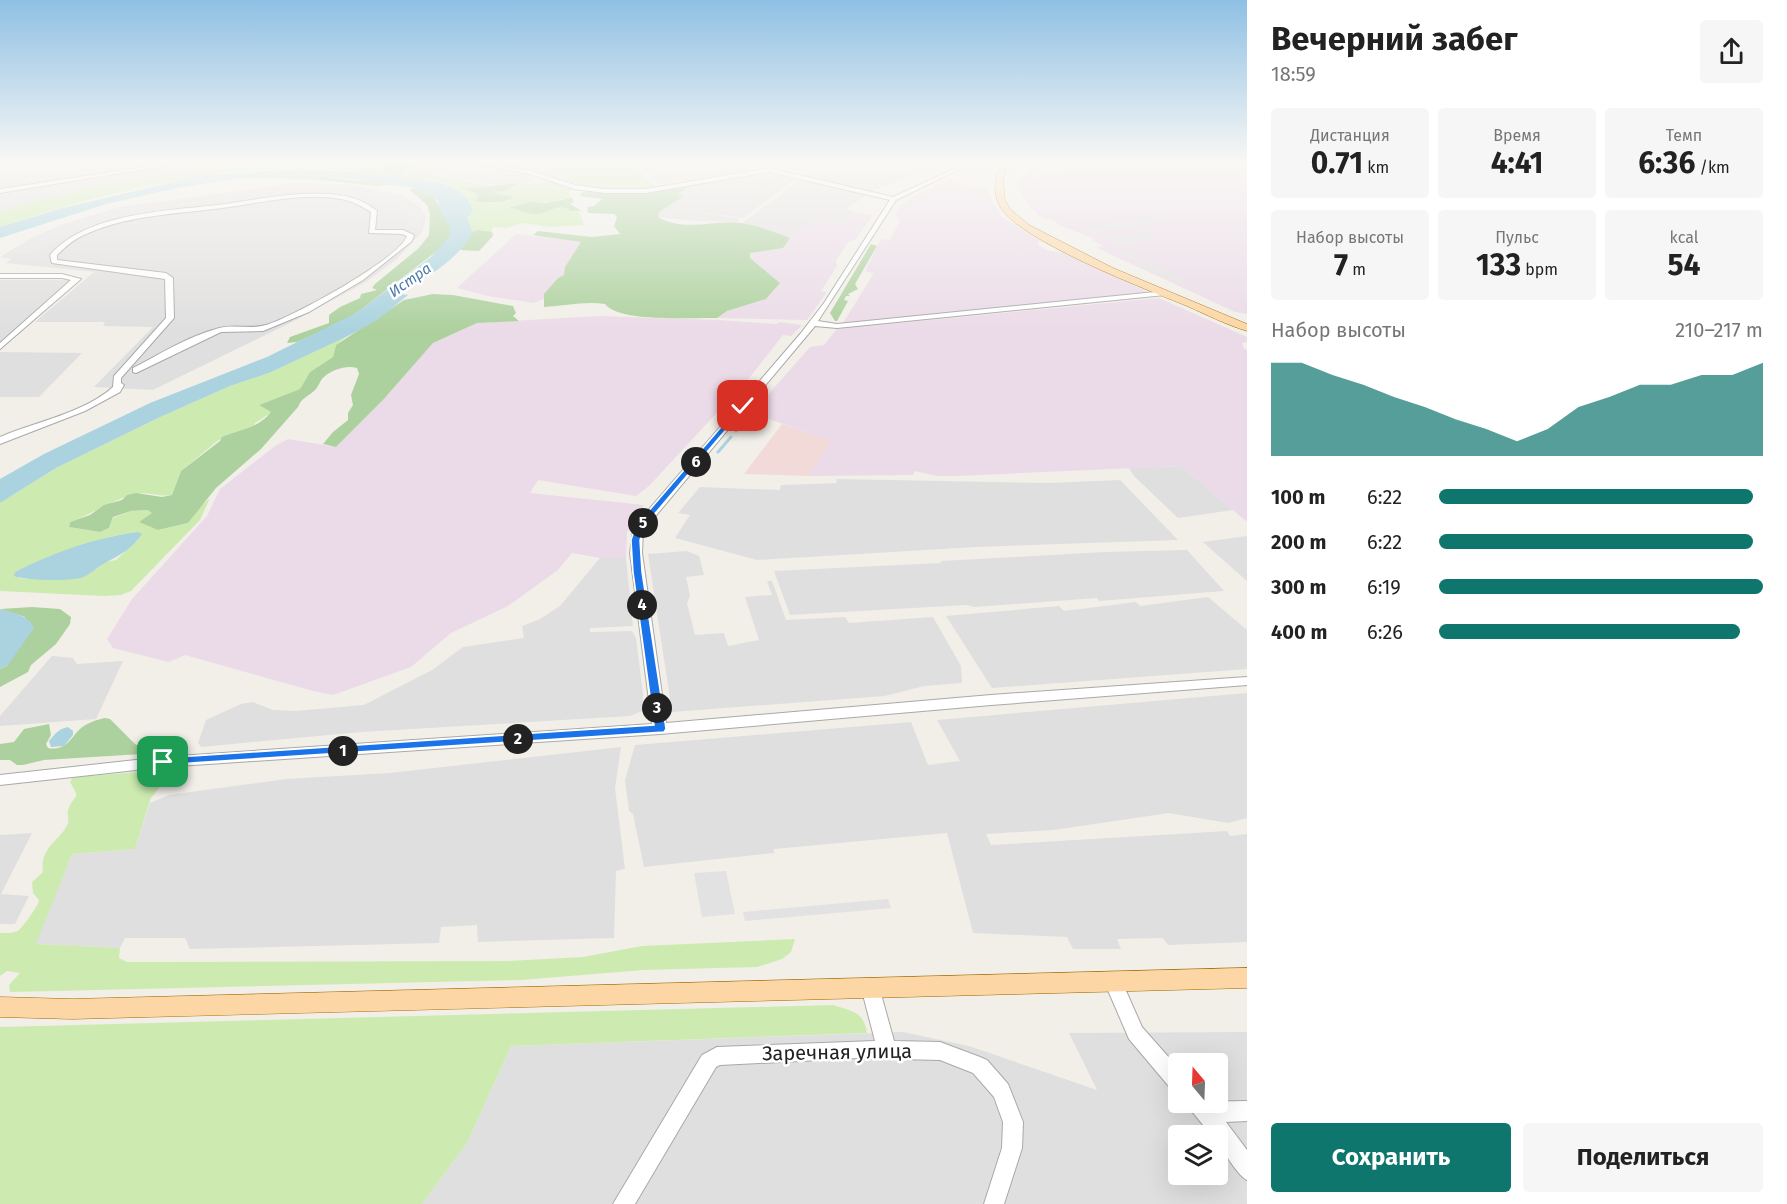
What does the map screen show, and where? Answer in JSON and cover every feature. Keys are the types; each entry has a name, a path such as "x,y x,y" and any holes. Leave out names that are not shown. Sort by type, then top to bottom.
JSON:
{"main road":[{"path":"1016,219 1077,254 1247,326"},
{"path":"1024,219 1062,243 1110,266 1247,326"},
{"path":"0,1007 72,1009 1247,978"}],"street":[{"path":"117,390 117,378 170,318 169,278 163,275 54,262 52,255 79,236 129,219"},
{"path":"0,441 90,405 117,390 136,370 220,330 263,329 329,298 371,272 409,241 411,235 403,232 371,232 373,219"},
{"path":"660,729 638,572 636,540 638,531 812,323 881,219"},
{"path":"0,276 62,276 74,278 77,281 0,348"},
{"path":"812,323 837,326 1165,293"},
{"path":"126,367 136,370"},
{"path":"0,780 163,762 660,729 991,700 1247,681"},
{"path":"1113,981 1135,1033 1168,1070"},
{"path":"870,987 887,1049"},
{"name":"Заречная улица","path":"623,1204 709,1061 717,1056 887,1049 940,1051 981,1066 1000,1091 1013,1122 1012,1148 994,1204"},
{"path":"1228,1110 1247,1111"},
{"path":"1206,1113 1236,1150 1247,1170"}],"shaded area":[{"path":"80,219 425,219 423,231 397,259 366,282 294,321 153,390 94,387 153,327 103,326 105,322 35,322 94,272 6,263 11,259 0,257 33,237"},
{"path":"83,219 111,219 70,234 35,254 9,253 33,237"},
{"path":"409,219 422,219 420,227 406,227"},
{"path":"678,219 740,219 736,222"},
{"path":"747,219 812,219 790,238 742,223"},
{"path":"812,219 842,224 846,219 870,219 855,240 849,241 836,260 837,266 821,291 827,292 807,320 717,318 727,311 766,299 780,283 749,257 750,253 783,248 793,233"},
{"path":"813,219 846,219 842,224"},
{"path":"899,219 1006,219 1040,241 1037,244 1049,251 1062,252 1148,292 843,323 874,273 865,271 881,239 890,240"},
{"path":"1051,219 1247,219 1247,314 1235,312 1097,248 1104,246 1091,240 1095,239 1061,226"},
{"path":"1139,219 1170,220 1098,231 1089,227"},
{"path":"1144,232 1159,238 1121,244 1107,238"},
{"path":"516,234 571,240 628,250 593,278 534,303 488,296 457,288"},
{"path":"1117,251 1127,251 1137,258 1189,280 1182,283 1158,274"},
{"path":"0,280 73,280 0,343"},
{"path":"1159,298 1247,337 1247,342 1242,343 1244,349 1247,350 1247,522 1181,466 957,476 937,476 915,471 913,475 809,476 831,441 752,413 810,347 824,345 837,329"},
{"path":"599,316 776,324 779,322 802,325 791,336 783,335 750,377 649,486 636,496 538,480 530,493 644,505 627,533 626,558 600,558 572,553 558,570 508,606 451,633 411,667 333,695 185,655 169,662 113,648 107,639 132,599 207,516 220,489 275,446 288,439 336,447 383,400 433,343 477,323"},
{"path":"0,352 82,353 39,397 0,397"},
{"path":"782,424 832,441 809,476 744,474"},
{"path":"1181,466 1233,510 1178,518 1134,476 1129,468"},
{"path":"836,479 1049,483 1120,480 1178,540 976,547 757,560 675,538 690,515 678,513 700,487 780,490 781,485 837,483"},
{"path":"1247,536 1247,581 1203,542"},
{"path":"1187,550 1224,591 1099,601 1097,598 974,607 966,605 790,615 774,571 1105,552"},
{"path":"687,551 699,556 704,575 686,577 690,596 687,603 695,635 724,633 728,646 759,640 745,597 772,595 767,581 772,581 786,620 845,617 849,623 933,617 961,666 962,683 924,686 885,696 672,712 648,554"},
{"path":"600,558 626,558 633,626 590,628 590,632 632,631 636,638 643,694 642,711 630,716 361,732 201,747 198,743 206,720 241,704 253,702 273,710 295,711 364,705 432,670 463,647 524,638 522,626 540,619 560,606"},
{"path":"1208,597 1247,630 1247,669 992,688 946,616 1059,606 1064,611 1136,602 1140,606"},
{"path":"52,656 73,658 77,664 123,661 96,719 0,726 0,716"},
{"path":"1247,693 1247,818 1228,823 1169,813 1054,830 986,834 991,845 1227,831 1230,836 1247,834 1247,942 1168,945 1163,938 1117,939 1121,949 1073,949 1067,937 973,933 947,833 774,849 774,853 644,867 633,814 629,811 625,780 635,745 911,722 928,765 960,761 937,720"},
{"path":"621,747 615,788 625,869 616,871 614,938 478,942 477,925 441,927 439,943 190,949 185,938 125,938 120,948 35,944 72,854 135,849 150,803 169,795 286,779 390,773"},
{"path":"32,833 1,894 29,896 15,924 0,924 0,835"},
{"path":"726,871 735,914 702,917 694,873"},
{"path":"888,899 891,908 745,921 743,912"},
{"path":"903,1032 969,1046 1097,1090 1069,1033 1247,1032 1247,1204 422,1204 467,1143 511,1046"}],"green space":[{"path":"0,219 25,219 0,227"},
{"path":"430,219 447,219 450,236 442,247 358,312 297,342 287,343 290,337 329,323 329,315 360,298 361,294 377,290 372,288 375,284 419,248 429,235"},
{"path":"468,219 582,219 584,225 552,227 522,223 508,228 493,227 492,232 473,232"},
{"path":"616,219 663,219 688,225 730,222 760,227 790,238 783,248 750,253 750,258 780,283 766,299 727,311 717,318 640,317 597,303 544,307 544,294 558,278 564,275 565,267 581,242 533,235 538,231 592,237 620,234 614,226"},
{"path":"477,230 492,232 493,236 479,251 460,250 473,232"},
{"path":"871,244 877,246 855,284 858,289 848,294 850,296 846,296 844,300 848,301 835,321 830,313"},
{"path":"433,294 453,295 513,306 516,313 513,316 519,321 477,323 433,343 383,400 336,447 323,444 348,420 348,413 353,405 351,395 359,374 357,368 348,367 327,374 261,449 216,488 188,523 158,530 139,522 152,513 148,510 131,511 113,517 109,528 100,532 69,527 70,522 90,515 104,505 122,500 127,495 136,493 162,497 172,495 181,471 220,441 222,437 255,425 266,418 271,412 259,405 300,389 310,372 333,357 336,345 404,300"},
{"path":"347,336 336,345 333,357 310,372 300,389 259,405 272,412 255,423 254,427 229,434 181,471 172,495 135,494 70,522 69,527 100,532 109,528 113,518 131,511 148,510 153,513 139,522 159,530 188,523 210,498 200,520 131,591 121,595 104,596 0,591 0,503 56,468 158,418 230,386 269,373","holes":["123,534 139,539 116,560 106,562 84,577 27,579 19,578 15,572 95,541"]},
{"path":"32,607 60,609 71,617 70,624 56,644 31,665 28,672 0,687 0,669 8,665 25,617 0,609"},
{"path":"105,718 110,719 135,744 144,749 142,754 44,760 23,765 17,765 10,760 0,760 0,744 14,742 24,729 49,724 51,735 46,744 48,748 59,748 85,725"},
{"path":"151,771 161,780 162,784 151,798 135,849 72,854 36,944 120,948 119,958 127,962 507,961 583,957 642,946 795,939 791,952 782,959 757,967 644,970 521,980 10,992 9,985 20,973 7,971 0,976 0,933 18,931 38,903 39,900 33,893 32,882 43,872 44,856 68,823 68,810 76,797 76,792 70,782 73,777"},
{"path":"833,1005 860,1016 867,1033 511,1046 467,1143 422,1204 0,1204 0,1027"}],"water":[{"path":"26,219 59,219 0,238 0,227"},
{"name":"Истра","path":"445,219 468,219 473,232 459,251 441,267 421,280 400,289 401,294 408,295 377,320 269,373 230,386 158,418 56,468 0,503 0,479 44,454 150,403 267,357 358,312 431,257 450,236 450,227"},
{"path":"138,532 142,534 130,548 81,578 47,580 14,576 15,572 59,552 106,538"},
{"path":"0,609 24,617 34,628 8,665 0,669"},
{"path":"68,727 73,731 73,735 64,746 51,747 49,741 53,736 59,730"}],"waterway":[{"path":"740,426 745,420"},
{"path":"736,431 741,425"},
{"path":"718,452 731,437"}],"route":[{"path":"163,762 660,729 638,572 636,553 638,531 743,406"}]}
